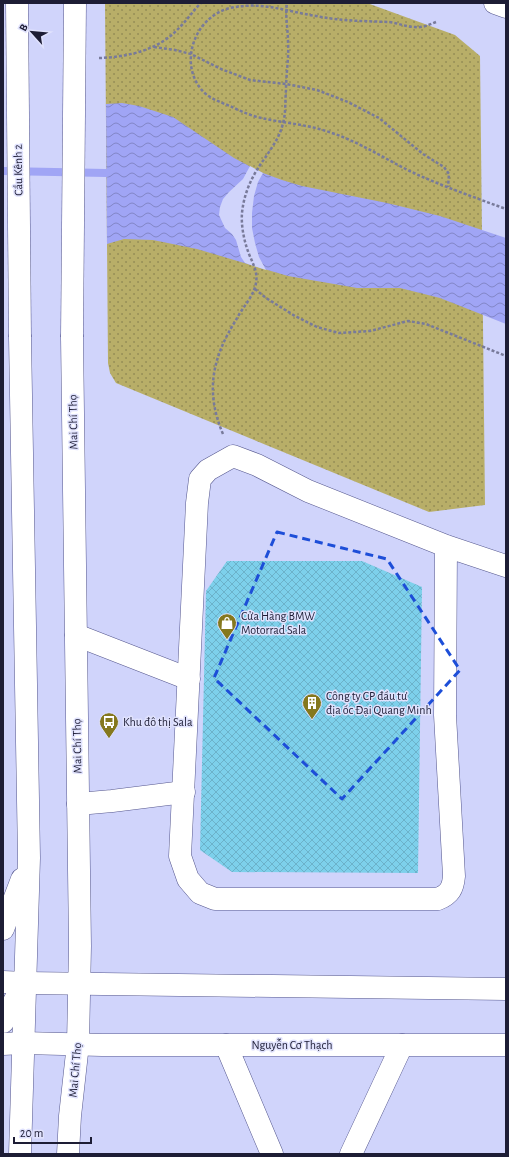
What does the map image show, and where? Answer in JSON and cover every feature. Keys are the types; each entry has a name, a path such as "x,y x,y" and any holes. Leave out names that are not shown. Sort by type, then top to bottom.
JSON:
{"main road":[{"name":"Cầu Kênh 2","path":"17,3 20,337 29,858"},
{"name":"Mai Chí Thọ","path":"68,1154 70,1116 78,1044 80,946 72,337 75,3"},
{"path":"495,3 506,7"},
{"path":"446,546 445,714 454,876 453,885 450,892 438,899 216,899 200,893 188,879 180,856 197,504 200,479 208,470 233,456 257,465 308,491 446,546 506,566"},
{"path":"76,635 189,679"},
{"path":"78,804 184,792"},
{"path":"3,929 12,908 29,858"},
{"path":"20,1154 13,1044 25,983 29,858"},
{"path":"3,982 506,989"},
{"path":"13,1044 3,1023 25,983"},
{"name":"Nguyễn Cơ Thạch","path":"13,1044 506,1045"},
{"path":"226,1045 272,1154"},
{"path":"351,1154 402,1045"}],"path":[{"path":"94,58 109,58 128,55 154,47 178,29 193,10 202,3"},
{"path":"259,3 267,6"},
{"path":"233,456 216,418 212,398 213,375 221,348 234,322 255,289 256,274 244,241 242,215 248,188 257,170 280,135 284,122 288,42 287,3"},
{"path":"436,22 423,27 414,27 392,22 352,21 315,16 267,6 253,5 229,8 220,12 206,22 201,28 192,46 191,66 194,78 206,94 216,101 256,117 332,132 416,174 506,209"},
{"path":"154,47 191,54 221,69 250,80 286,84 317,90 363,109 379,118 423,154 444,167 449,174 448,187"},
{"path":"255,289 266,298 317,328 338,333 370,330 408,321 426,324 506,356"}],"highlighted area":[{"path":"277,532 387,559 460,670 342,799 214,678"}],"shaded area":[{"path":"105,3 367,3 455,35 480,56 485,505 429,512 116,383 110,373 108,363"}],"water":[{"path":"122,103 139,106 173,117 234,158 263,173 282,180 302,186 387,203 440,216 506,238 506,324 440,298 400,288 357,288 288,276 197,249 153,240 124,239 107,244 106,104"}],"pier":[{"path":"250,166 263,173 258,182 254,196 252,228 259,257 266,270 245,263 241,257 236,240 225,228 219,215 223,199 243,179"}],"building":[{"name":"Công ty CP đầu tư địa ốc Đại Quang Minh","path":"227,561 362,561 422,587 418,873 232,872 200,850 206,591"}],"waterway":[{"path":"3,171 106,173"}],"place":[{"name":"Cửa Hàng BMW Motorrad Sala","path":"227,640"},
{"name":"Công ty CP đầu tư địa ốc Đại Quang Minh","path":"312,720"},
{"name":"Khu đô thị Sala","path":"109,739"}]}
